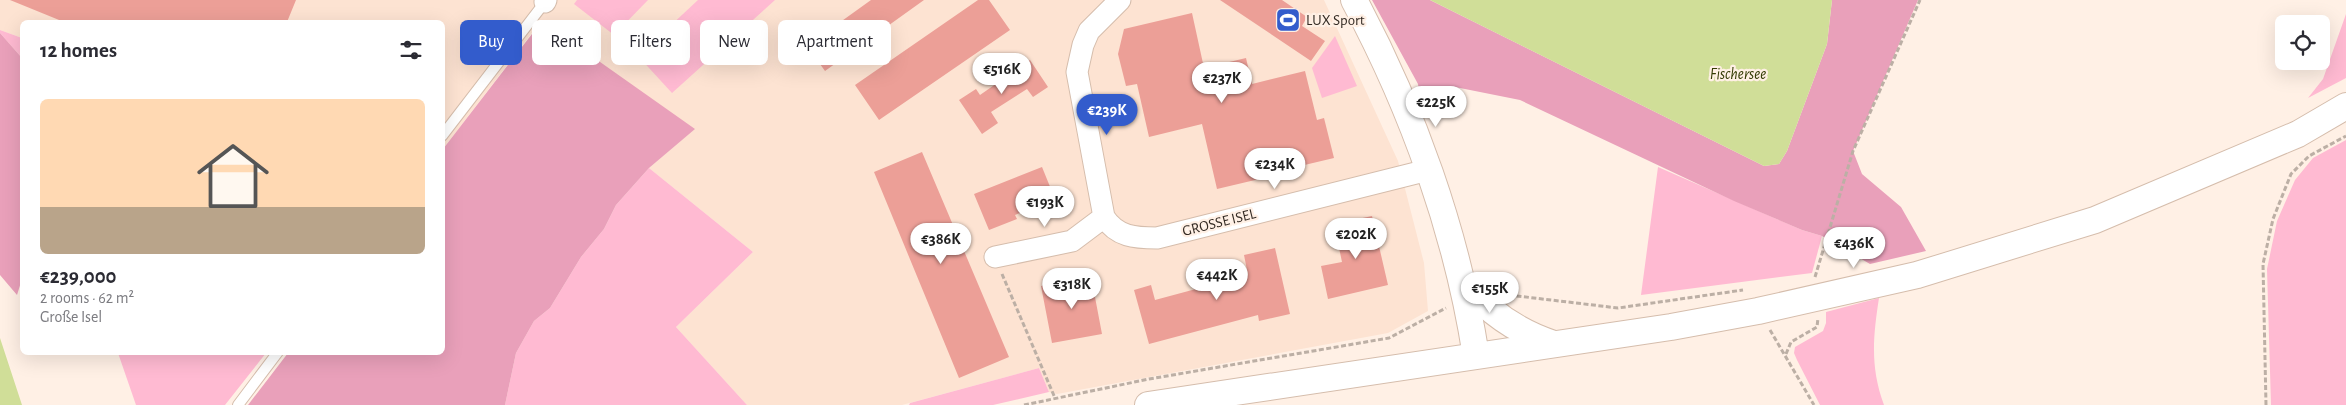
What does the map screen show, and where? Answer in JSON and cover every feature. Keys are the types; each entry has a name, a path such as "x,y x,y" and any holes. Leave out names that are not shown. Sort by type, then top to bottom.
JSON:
{"street":[{"path":"994,257 1072,241 1104,217 1077,72 1083,45 1090,31 1120,0"},
{"path":"1354,0 1415,128 1462,280 1476,356"},
{"path":"1148,405 1558,345 1758,311 1917,276 2095,220 2298,134 2346,106"},
{"name":"GROSSE ISEL","path":"1104,217 1121,234 1136,238 1157,238 1428,170"},
{"path":"1462,280 1478,300 1503,320 1521,331 1558,345"}],"lane":[{"path":"445,132 543,1"},
{"path":"238,405 276,355"}],"path":[{"path":"1824,276 1815,279 1853,151 1920,0"},
{"path":"2266,405 2263,264 2273,219 2291,174 2309,156 2346,136"},
{"path":"994,257 1055,398"},
{"path":"1504,296 1618,308 1746,289"},
{"path":"1024,405 1158,377 1389,338 1448,307"},
{"path":"1786,354 1791,342 1807,333"},
{"path":"1780,344 1814,405"}],"shaded area":[{"path":"0,0 1324,0 1398,161 1424,263 1428,311 1388,333 1057,394 1049,392 1039,368 902,405 747,405 676,327 753,252 649,168 694,129 601,63 601,20 532,20 532,33 522,46 522,20 460,20 460,65 507,65 445,146 445,20 20,20 20,37 0,30"},
{"path":"577,0 648,0 629,20 611,20 611,33 601,25 601,20 595,20 574,4"},
{"path":"698,0 775,0 753,20 700,20 700,65 703,65 672,93 646,65 690,65 690,20 677,20"},
{"path":"1372,0 1430,0 1764,166 1779,164 1787,151 1827,44 1832,0 1918,0 1853,151 1862,174 1901,207 1926,251 1870,264 1822,236 1802,230 1734,201 1520,100 1455,87 1420,100 1418,84"},
{"path":"2346,14 2346,78 2308,98 2323,79 2326,70 2330,70 2330,59"},
{"path":"0,30 20,37 20,56 0,33"},
{"path":"0,33 20,56 20,285 17,295 0,275"},
{"path":"532,34 532,65 601,65 601,63 695,129 649,168 616,205 604,229 581,257 550,308 534,321 516,353 505,405 248,405 286,355 445,355 445,146 508,65 522,65 522,47"},
{"path":"1335,36 1357,86 1322,98 1312,68"},
{"path":"2346,140 2346,405 2271,405 2267,269 2277,221 2295,180 2313,158"},
{"path":"1658,167 1802,230 1822,236 1812,273 1641,295"},
{"path":"649,168 753,252 676,327 747,405 505,405 516,353 534,321 550,308 581,257 604,229 616,205"},
{"path":"1879,298 1874,352 1876,378 1884,405 1820,405 1797,360 1794,353 1795,347 1823,331 1826,323 1826,312"},
{"path":"119,355 264,355 225,405 136,405"},
{"path":"1039,368 1049,392 993,405 909,405 910,403"}],"water":[{"name":"Fischersee","path":"1430,0 1832,0 1827,44 1787,151 1779,164 1764,166"},
{"path":"0,338 22,405 0,405"}],"building":[{"path":"10,0 296,0 288,20 59,20"},
{"path":"871,0 924,0 891,24 891,20 843,20"},
{"path":"978,0 989,0 1010,30 879,120 855,85 884,65 891,65 891,60"},
{"path":"1220,0 1282,0 1307,17 1302,26 1325,41 1311,61"},
{"path":"1192,13 1204,68 1246,58 1252,84 1305,71 1317,120 1324,118 1334,158 1296,167 1297,170 1217,189 1202,124 1149,137 1137,84 1126,86 1118,54 1124,29"},
{"path":"1030,60 1048,87 1033,97 1027,89 991,112 998,123 982,134 959,100 976,89 980,95"},
{"path":"821,65 833,65 825,71"},
{"path":"922,152 1009,357 959,378 874,172"},
{"path":"1042,167 1055,199 1015,215 1017,219 989,230 974,194"},
{"path":"1372,216 1388,285 1328,299 1321,266 1342,262 1334,224"},
{"path":"1275,248 1290,314 1259,321 1258,315 1149,344 1134,290 1151,285 1155,300 1248,275 1244,255"},
{"path":"1091,276 1102,334 1052,343 1041,286"}],"place":[{"name":"LUX Sport","path":"1288,20"}]}
